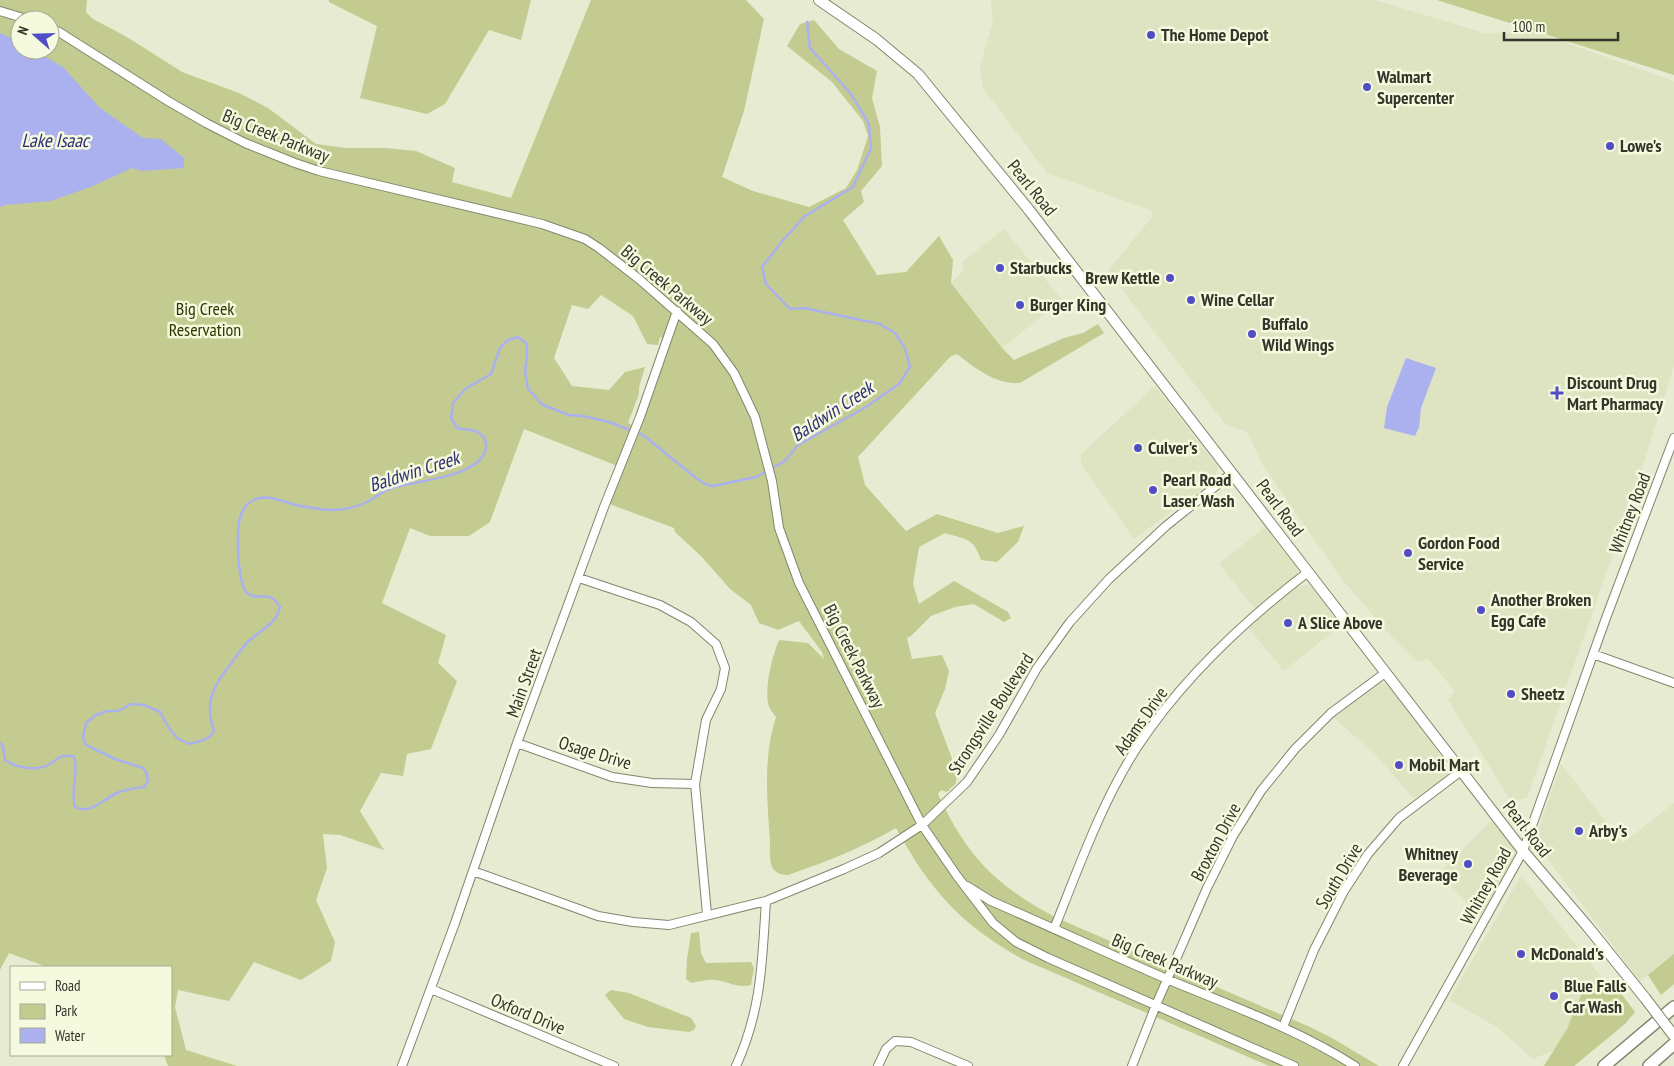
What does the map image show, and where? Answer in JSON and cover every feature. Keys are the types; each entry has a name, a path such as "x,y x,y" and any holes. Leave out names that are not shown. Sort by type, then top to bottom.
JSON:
{"highway":[{"path":"1604,1066 1674,1006"},
{"path":"1649,1066 1674,1044"}],"main road":[{"name":"Pearl Road","path":"819,0 876,39 918,74 1030,210 1523,851 1588,927 1674,1036"}],"street":[{"name":"Big Creek Parkway","path":"60,33 168,101 245,143 319,171 542,224 585,239 639,279 712,344 734,373 755,417 768,462 779,528 800,582 922,825 993,923 1016,942 1294,1066"},
{"name":"Main Street","path":"402,1066 517,743 604,507 640,417 677,311"},
{"name":"Whitney Road","path":"1404,1066 1523,851 1593,654 1674,438"},
{"name":"Strongsville Boulevard","path":"473,871 598,916 633,922 669,925 707,914 766,901 879,853 922,825 967,782 998,736 1037,668 1070,622 1099,590 1166,526 1232,473"},
{"name":"Adams Drive","path":"1054,929 1097,826 1114,789 1138,746 1166,708 1202,666 1265,605 1308,572"},
{"path":"579,578 660,605 691,622 716,644 725,668 721,689 706,720 695,784 707,914"},
{"path":"1593,654 1674,683"},
{"name":"Broxton Drive","path":"1132,1066 1167,979 1233,836 1261,791 1295,749 1331,713 1385,673"},
{"name":"Osage Drive","path":"517,743 612,777 652,783 695,784"},
{"name":"South Drive","path":"1283,1027 1314,950 1344,891 1368,854 1399,818 1461,771"},
{"name":"Big Creek Parkway","path":"963,884 992,901 1054,929 1167,979 1283,1027 1322,1046 1355,1066"},
{"path":"736,1066 750,1032 758,998 761,981 766,901"},
{"name":"Oxford Drive","path":"431,989 614,1066"},
{"path":"878,1066 886,1049 895,1040 911,1042 968,1066"}],"shaded area":[{"path":"991,0 1375,0 1484,33 1535,32 1674,81 1674,366 1632,500 1527,798 1511,801 1448,700 1455,691 1428,659 1417,662 1390,635 1341,578 1262,464 1248,433 1225,424 1108,271 1152,217 1153,211 1047,173 983,88 980,66 993,21"},
{"path":"1004,229 1062,300 1002,348 951,283 964,270 962,262"},
{"path":"1155,386 1218,467 1214,480 1134,539 1081,464 1081,454"},
{"path":"1265,527 1298,569 1298,573 1293,580 1256,610 1219,564"},
{"path":"1308,585 1316,592 1341,625 1284,671 1247,626 1297,587"},
{"path":"1377,683 1387,684 1415,719 1451,770 1440,781 1414,799 1377,756 1333,717"},
{"path":"1561,764 1623,843 1674,803 1674,955 1640,981 1534,841"},
{"path":"1492,820 1515,850 1515,855 1481,917 1439,873"},
{"path":"1521,876 1602,978 1584,988 1567,1029 1554,1050 1533,1059 1497,1027 1449,1000"}],"green space":[{"name":"Big Creek Reservation","path":"0,0 87,0 86,12 93,19 127,37 182,72 239,93 268,108 316,144 345,148 386,148 416,151 455,168 452,182 511,198 591,0 746,0 764,19 744,111 722,177 753,191 809,207 846,188 857,170 868,136 863,121 832,82 787,46 800,24 814,20 839,49 877,71 872,98 880,127 882,166 861,191 864,202 843,220 877,275 906,272 939,236 953,260 951,283 1002,348 1014,360 1064,338 1083,333 1098,324 1104,333 1020,383 1011,383 994,378 957,354 950,357 858,457 865,485 906,531 937,514 998,533 1024,526 1018,542 997,562 981,560 975,547 968,540 945,533 919,547 913,584 919,604 954,581 1008,612 1011,618 1004,622 974,604 955,607 931,616 907,638 912,659 942,655 949,671 945,689 935,713 957,772 956,783 947,792 941,790 938,794 960,836 986,868 1001,882 1037,907 1059,919 1310,1027 1379,1066 1269,1066 1022,959 981,932 949,904 921,870 896,828 816,865 788,875 777,872 773,869 770,861 767,794 769,747 776,717 770,709 767,696 770,671 779,640 808,643 824,659 822,652 799,621 778,630 759,623 751,605 730,589 702,557 675,532 674,528 607,503 620,467 524,429 490,522 469,536 430,536 410,528 382,603 446,635 438,663 457,681 431,749 407,754 403,776 381,773 360,811 384,850 340,835 323,834 327,868 316,900 335,942 331,961 301,980 254,962 229,1001 178,990 175,1007 186,1050 237,1066 168,1066 164,1056 172,1056 172,966 44,966 9,953 0,970","holes":["601,295 633,316 647,344 658,345 660,337 667,339 635,426 628,423 639,394 639,387 645,367 625,372 609,390 572,386 554,358 572,305 588,309"]},
{"path":"329,0 531,0 521,40 489,30 445,104 427,114 360,98 377,26 329,2"},
{"path":"1437,0 1674,0 1674,75"},
{"path":"699,932 701,953 706,963 751,962 754,968 751,985 738,985 712,980 691,983 686,979 691,933"},
{"path":"1674,954 1674,984 1661,995 1648,975"},
{"path":"1602,978 1617,988 1635,1012 1625,1024 1574,1066 1544,1066 1567,1029 1584,988"},
{"path":"611,990 629,993 691,1018 696,1026 694,1030 689,1032 648,1027 624,1019 605,995"}],"water":[{"name":"Lake Isaac","path":"0,33 10,38 10,60 51,60 63,67 100,108 143,138 161,139 184,158 184,168 142,171 132,168 93,186 51,201 0,207"},
{"path":"1406,358 1436,368 1421,408 1419,427 1415,436 1384,428 1387,407"}],"waterway":[{"name":"Baldwin Creek","path":"0,743 3,746 5,760 20,767 38,768 48,765 62,756 74,757 76,769 73,794 75,807 86,809 120,792 144,787 148,781 147,774 143,768 115,759 86,745 83,737 86,723 96,715 107,711 118,711 131,704 144,705 160,712 177,738 189,744 210,737 214,731 211,720 210,701 216,685 245,645 276,618 280,607 272,598 250,595 243,585 238,559 238,529 243,510 252,501 263,498 328,510 342,509 365,503 389,489 444,477 472,466 481,458 486,448 484,437 476,431 457,428 451,418 453,403 465,389 491,374 500,348 508,340 518,337 527,344 525,371 528,389 543,405 569,415 609,422 643,435 696,478 705,484 713,486 756,477 785,461 798,445 866,407 899,384 910,367 905,348 895,333 880,324 804,308 790,309 766,284 762,267 805,216 853,187 871,148 869,124 851,94 810,48 807,22"}],"place":[{"name":"The Home Depot","path":"1151,35"},
{"name":"Walmart Supercenter","path":"1367,87"},
{"name":"Lowe's","path":"1610,146"},
{"name":"Starbucks","path":"1000,268"},
{"name":"Brew Kettle","path":"1170,278"},
{"name":"Wine Cellar","path":"1191,300"},
{"name":"Burger King","path":"1020,305"},
{"name":"Buffalo Wild Wings","path":"1252,334"},
{"name":"Discount Drug Mart Pharmacy","path":"1557,393"},
{"name":"Culver's","path":"1138,448"},
{"name":"Pearl Road Laser Wash","path":"1153,490"},
{"name":"Gordon Food Service","path":"1408,553"},
{"name":"Another Broken Egg Cafe","path":"1481,610"},
{"name":"A Slice Above","path":"1288,623"},
{"name":"Sheetz","path":"1511,694"},
{"name":"Mobil Mart","path":"1399,765"},
{"name":"Arby's","path":"1579,831"},
{"name":"Whitney Beverage","path":"1468,864"},
{"name":"McDonald's","path":"1521,954"},
{"name":"Blue Falls Car Wash","path":"1554,996"}]}
